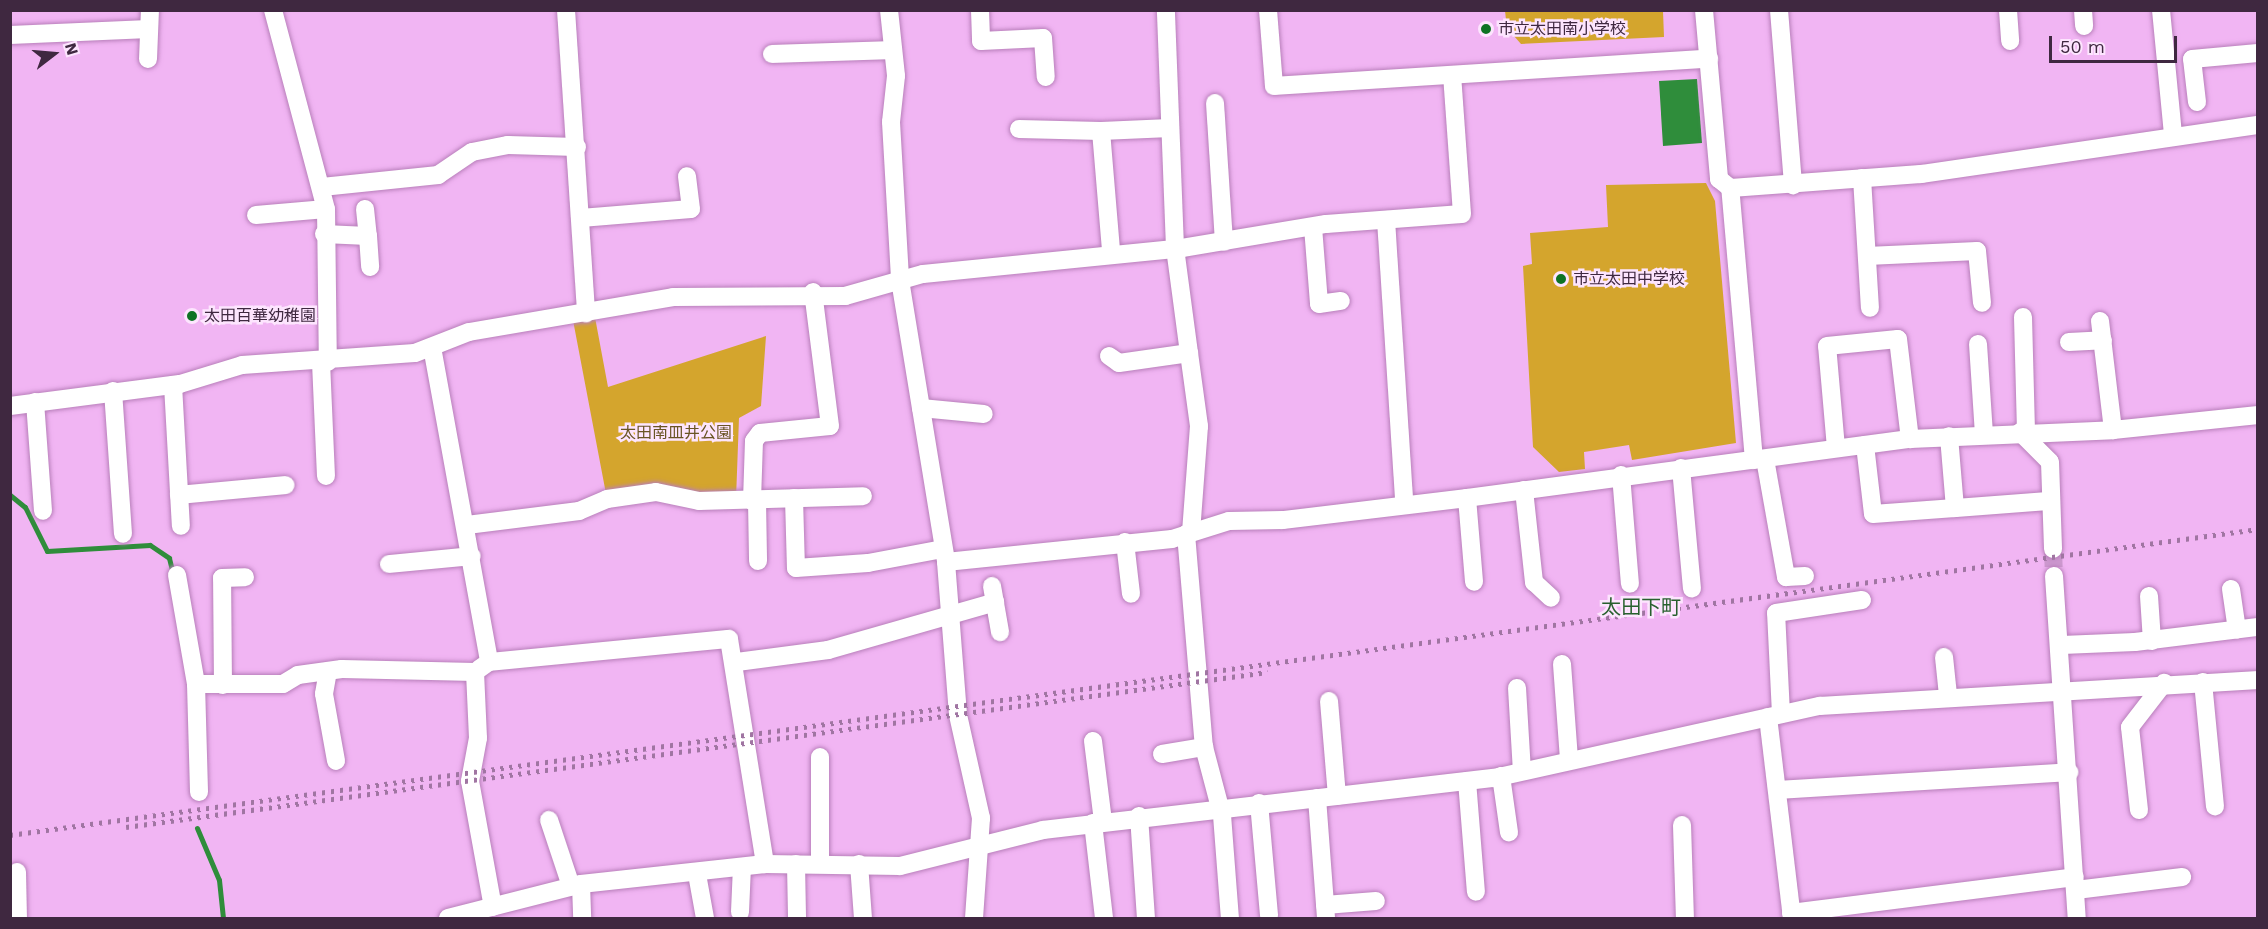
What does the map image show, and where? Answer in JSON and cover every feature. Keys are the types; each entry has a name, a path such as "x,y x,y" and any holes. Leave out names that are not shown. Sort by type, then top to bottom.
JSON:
{"street":[{"path":"273,10 326,209 324,234 326,476"},
{"path":"566,10 577,147 586,313"},
{"path":"889,10 893,50 892,164 900,280 944,556 958,715 981,818 974,918"},
{"path":"980,10 981,41 1043,38 1046,77"},
{"path":"1166,10 1175,248 1199,426 1189,533 1204,747 1218,806 1230,918"},
{"path":"1268,10 1274,86 1709,59"},
{"path":"1704,10 1719,179 1730,188 1862,178 2258,125"},
{"path":"1779,10 1793,185"},
{"path":"2008,10 2010,41"},
{"path":"2161,10 2173,135"},
{"path":"10,35 150,20 148,59"},
{"path":"772,54 893,50"},
{"path":"2197,102 2192,59 2258,53"},
{"path":"10,406 173,385 242,364 325,362 432,347 469,332 703,295 813,292 845,296 900,280 1111,251 1175,248 1313,227 1462,214 1452,75"},
{"path":"1215,102 1224,242"},
{"path":"1019,129 1101,131 1170,128"},
{"path":"1101,131 1111,251"},
{"path":"322,187 438,175 472,152 508,146 577,147"},
{"path":"581,218 691,208 687,176"},
{"path":"1862,178 1870,308"},
{"path":"1730,188 1760,459 1786,577 1805,576"},
{"path":"256,215 326,209"},
{"path":"365,209 370,267"},
{"path":"1386,220 1404,502"},
{"path":"1313,227 1319,304 1341,301"},
{"path":"324,234 368,236"},
{"path":"1867,256 1977,251 1982,303"},
{"path":"758,561 754,441 760,433 830,426 813,292"},
{"path":"2023,318 2023,432 2050,462 2049,501 2052,549"},
{"path":"2100,321 2113,430"},
{"path":"1836,448 1827,346 1898,339 1910,439"},
{"path":"2069,342 2103,340"},
{"path":"1978,344 1984,434"},
{"path":"432,347 472,556 482,667 478,738 470,781 493,908"},
{"path":"1109,356 1119,363 1189,353"},
{"path":"173,385 181,526"},
{"path":"113,391 123,534"},
{"path":"35,402 43,511"},
{"path":"921,408 984,414"},
{"path":"794,498 796,568 1125,542 1189,533 1229,521 1283,520 1404,502 1467,498 1621,475 1910,439 2023,432 2113,430 2258,415"},
{"path":"1949,436 1955,508"},
{"path":"1865,445 1873,514 2049,501"},
{"path":"1681,468 1692,588"},
{"path":"1621,475 1630,584"},
{"path":"179,495 286,485"},
{"path":"1524,490 1534,582 1551,598"},
{"path":"467,525 579,511 607,499 656,492 699,501 863,496"},
{"path":"1467,498 1474,582"},
{"path":"1125,542 1131,594"},
{"path":"389,564 472,556"},
{"path":"177,575 196,684 199,792"},
{"path":"2054,576 2062,645 2077,918"},
{"path":"223,685 222,578 245,577"},
{"path":"2231,589 2237,630"},
{"path":"737,662 828,650 950,614 993,594 1000,632"},
{"path":"2149,596 2152,640"},
{"path":"1862,600 1776,613 1775,715 1778,790 1791,916 2076,884 2182,877"},
{"path":"2062,645 2152,640 2258,627"},
{"path":"196,684 283,684 298,675 328,671 482,667 723,636 737,662 765,864"},
{"path":"1944,657 1948,695"},
{"path":"1562,664 1569,759"},
{"path":"328,671 324,694 336,761"},
{"path":"448,918 576,885 697,874 765,864 820,862 900,866 980,846 1098,822 1218,806 1337,796 1501,776 1569,759 1775,715 1948,695 2258,680"},
{"path":"2203,682 2215,806"},
{"path":"2139,810 2130,727 2164,684"},
{"path":"1517,688 1522,771"},
{"path":"1329,700 1337,796"},
{"path":"1093,741 1104,918"},
{"path":"1162,754 1204,747"},
{"path":"820,757 820,862"},
{"path":"1778,790 2069,771"},
{"path":"1501,776 1509,832"},
{"path":"1467,781 1476,892"},
{"path":"1317,798 1326,912 1376,901"},
{"path":"1259,803 1269,916"},
{"path":"1139,816 1146,918"},
{"path":"549,820 576,885 582,918"},
{"path":"1682,825 1685,918"},
{"path":"796,864 797,918"},
{"path":"860,864 863,918"},
{"path":"740,912 742,867"},
{"path":"17,872 18,918"},
{"path":"697,874 705,918"}],"green space":[{"path":"1505,11 1663,11 1664,37 1521,44 1507,28"},
{"path":"1706,183 1715,201 1736,443 1632,460 1629,445 1584,452 1585,469 1559,472 1533,447 1523,266 1532,264 1530,233 1608,227 1606,185"},
{"name":"太田南皿井公園","path":"594,312 608,387 766,336 761,406 739,418 736,499 607,499 572,315"}],"shaded area":[{"path":"1697,79 1702,143 1663,146 1659,81"}],"waterway":[{"path":"10,495 25,507 47,551 150,545 169,558 173,574"},
{"path":"197,828 219,880 223,918"}],"tunnel":[{"path":"2053,549 2054,576"}],"railway":[{"path":"10,835 2258,529"},
{"path":"126,827 1268,672"}],"place":[{"name":"市立太田南小学校","path":"1486,29"},
{"name":"市立太田中学校","path":"1561,279"},
{"name":"太田百華幼稚園","path":"192,316"}],"district":[{"name":"太田下町","path":"1641,607"}]}
